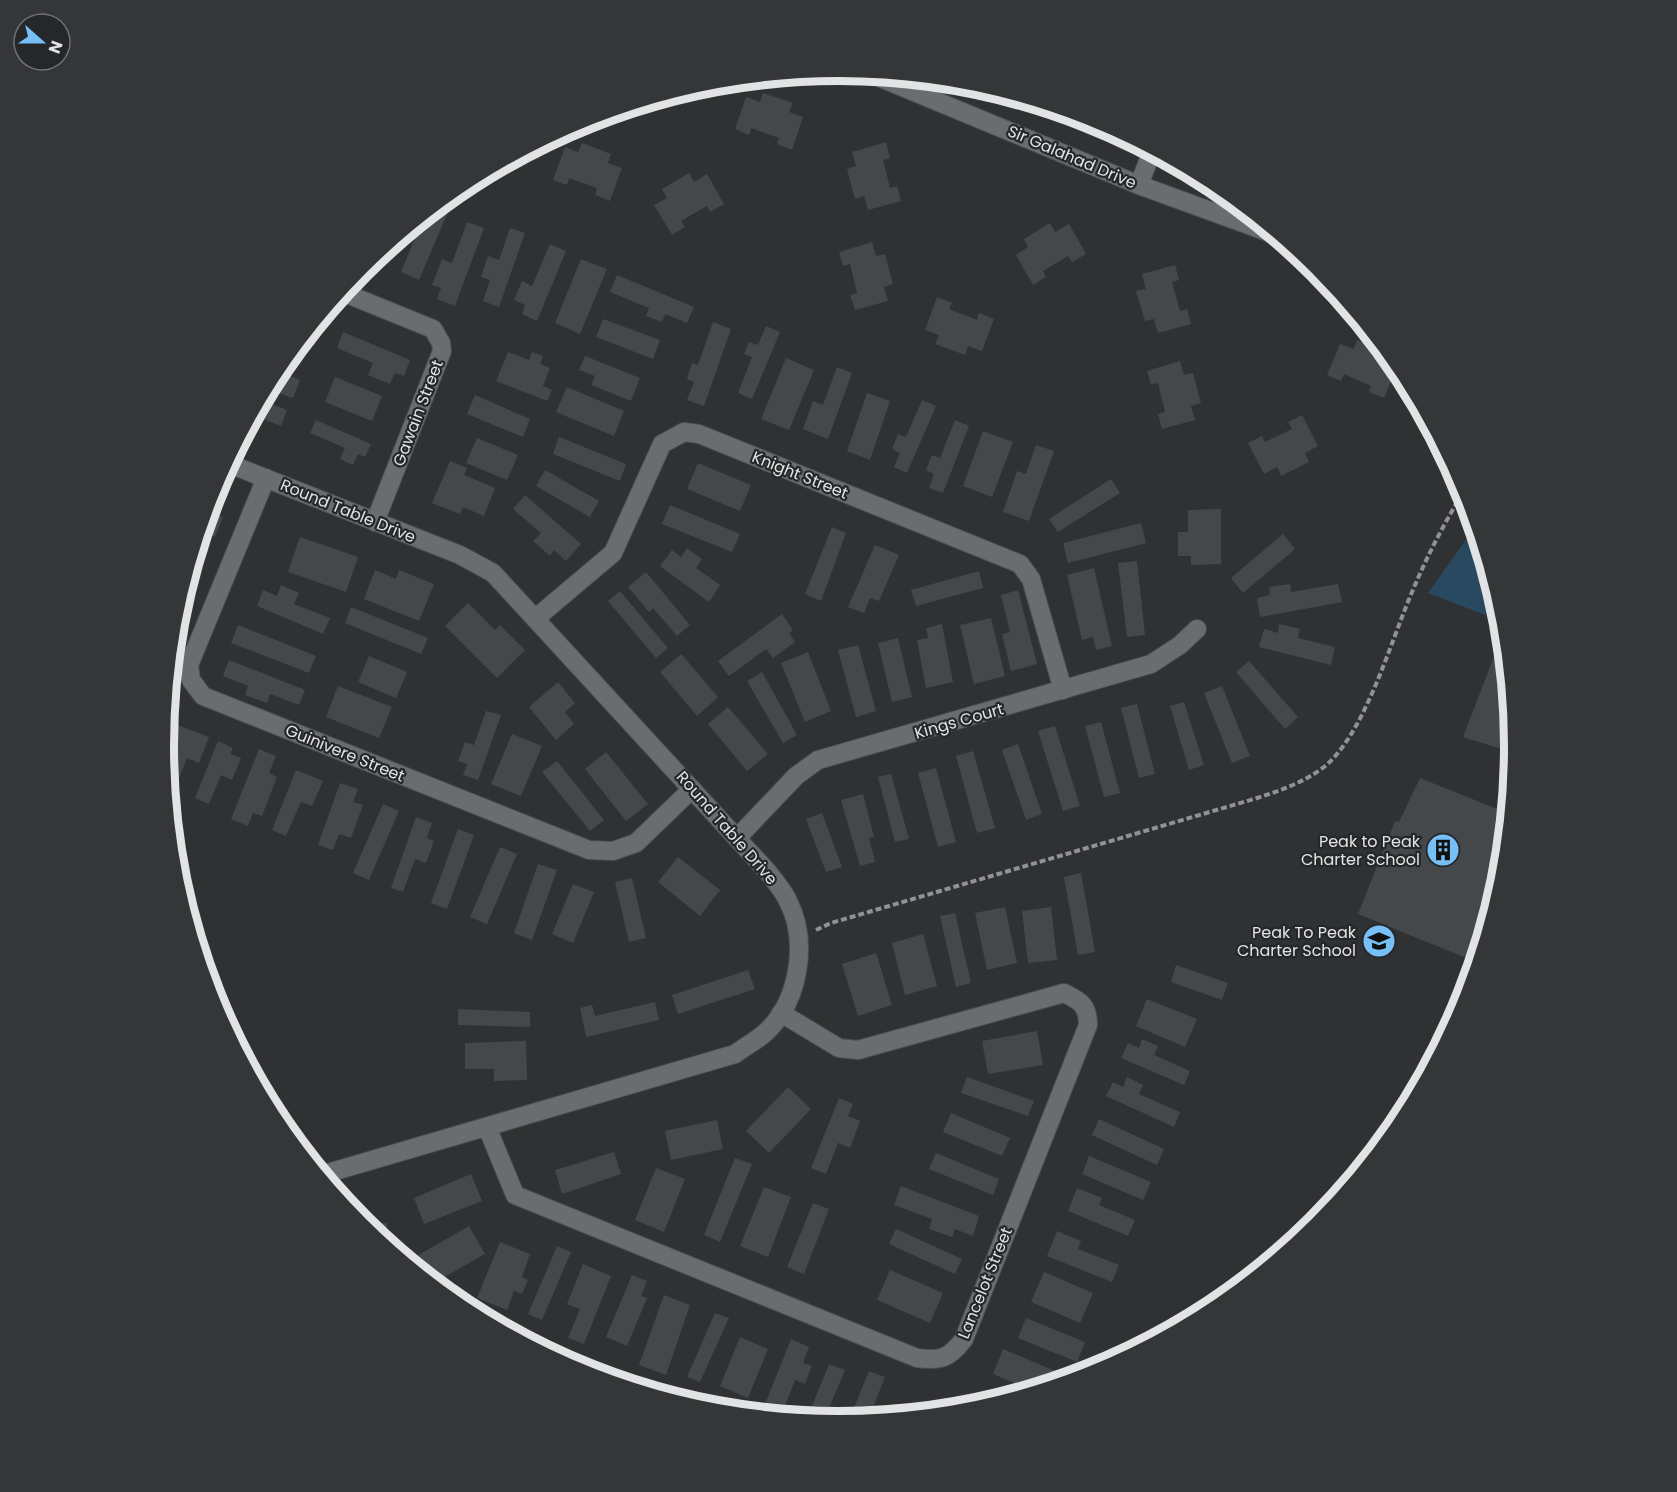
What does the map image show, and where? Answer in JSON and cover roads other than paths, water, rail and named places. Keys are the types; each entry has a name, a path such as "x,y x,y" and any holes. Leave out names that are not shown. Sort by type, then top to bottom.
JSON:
{"street":[{"name":"Sir Galahad Drive","path":"901,84 1139,185 1254,227"},
{"path":"1139,185 1149,158"},
{"name":"Gawain Street","path":"350,295 433,329 441,343 442,351 375,522"},
{"name":"Knight Street","path":"536,618 613,553 662,444 684,432 699,434 1020,564 1031,579 1063,690"},
{"name":"Round Table Drive","path":"236,466 460,555 493,573 767,871 789,902 799,938 795,984 781,1013 765,1032 735,1054 330,1173"},
{"name":"Guinivere Street","path":"266,478 189,665 191,680 203,696 589,850 614,851 636,843 692,789"},
{"name":"Kings Court","path":"738,838 796,776 818,760 1151,664 1180,645 1197,629"},
{"name":"Lancelot Street","path":"487,1127 515,1195 916,1358 936,1360 954,1352 964,1339 1088,1026 1088,1012 1081,1001 1064,993 858,1050 839,1048 781,1013"}],"place":[{"name":"Peak to Peak Charter School","path":"1443,850"},
{"name":"Peak To Peak Charter School","path":"1379,941"}]}
